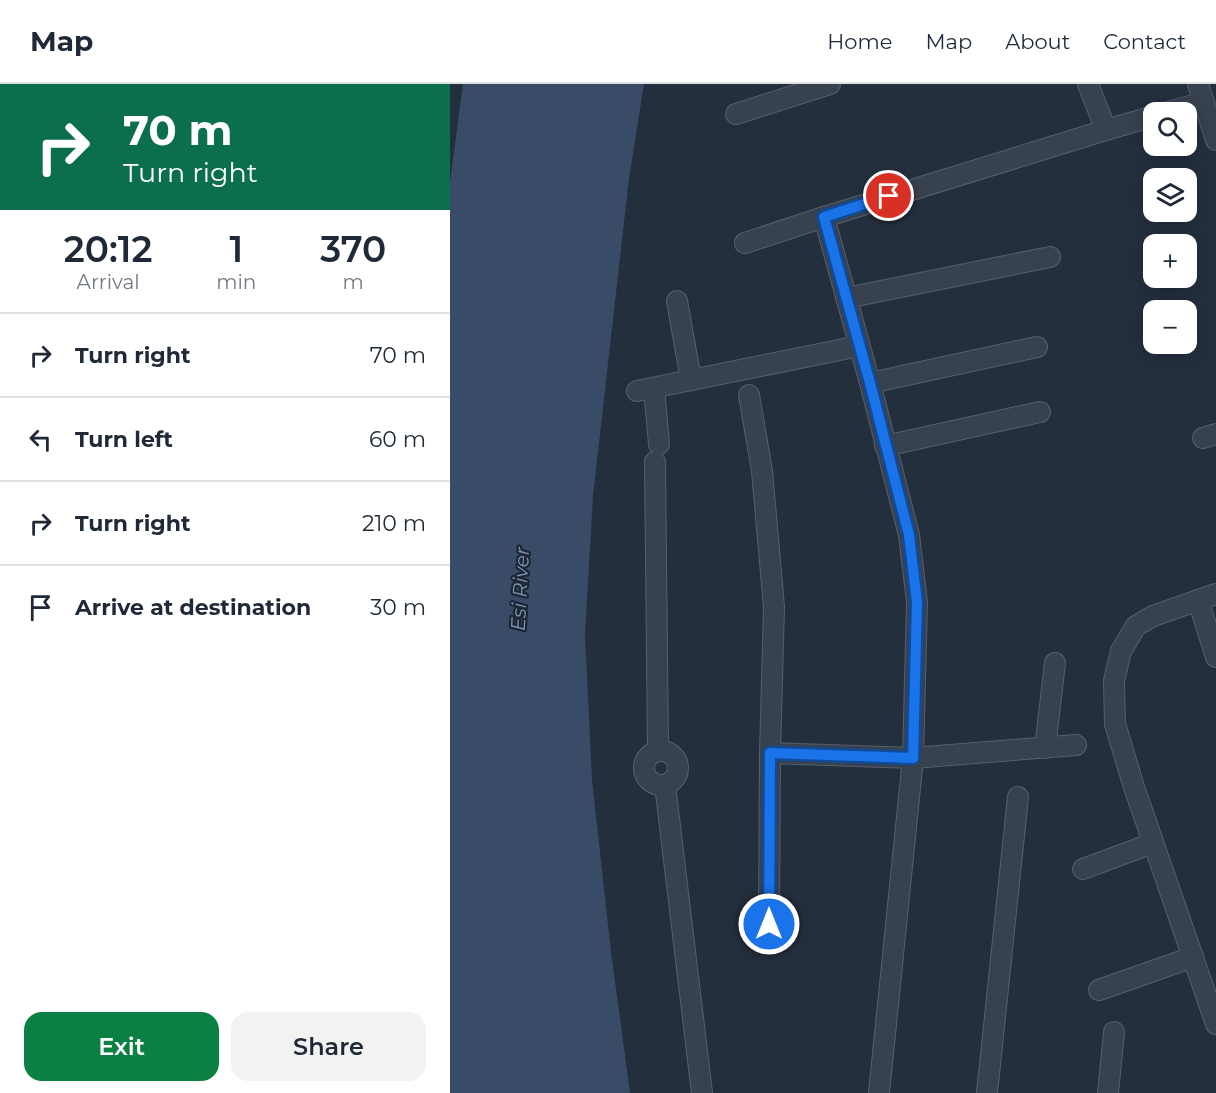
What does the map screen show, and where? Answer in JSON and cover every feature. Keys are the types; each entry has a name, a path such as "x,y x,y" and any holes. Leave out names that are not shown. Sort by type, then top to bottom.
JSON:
{"street":[{"path":"736,114 830,84"},
{"path":"1088,84 1106,130"},
{"path":"1185,102 1201,93 1216,139"},
{"path":"745,243 1143,120"},
{"path":"824,217 909,535 917,602 913,758 879,1093"},
{"path":"846,298 1050,257"},
{"path":"677,302 691,380"},
{"path":"702,1093 664,785 674,779 679,769 673,754 658,750 657,453 645,390 858,346"},
{"path":"870,383 1037,347"},
{"path":"749,395 762,471 774,607 769,924"},
{"path":"885,446 1040,412"},
{"path":"1216,657 1207,597 1153,616 1136,626 1121,651 1114,681 1115,724 1216,1024"},
{"path":"1045,748 1055,663"},
{"path":"770,753 913,758 1076,745"},
{"path":"987,1093 1018,797"},
{"path":"1083,869 1154,843"},
{"path":"1099,990 1193,957"},
{"path":"1108,1093 1114,1032"}],"water":[{"name":"Esi River","path":"463,84 644,84 629,178 593,496 585,635 592,780 611,952 630,1093 450,1093 450,182"}],"route":[{"path":"769,924 770,753 913,758 917,602 909,535 824,217 889,196"}]}
